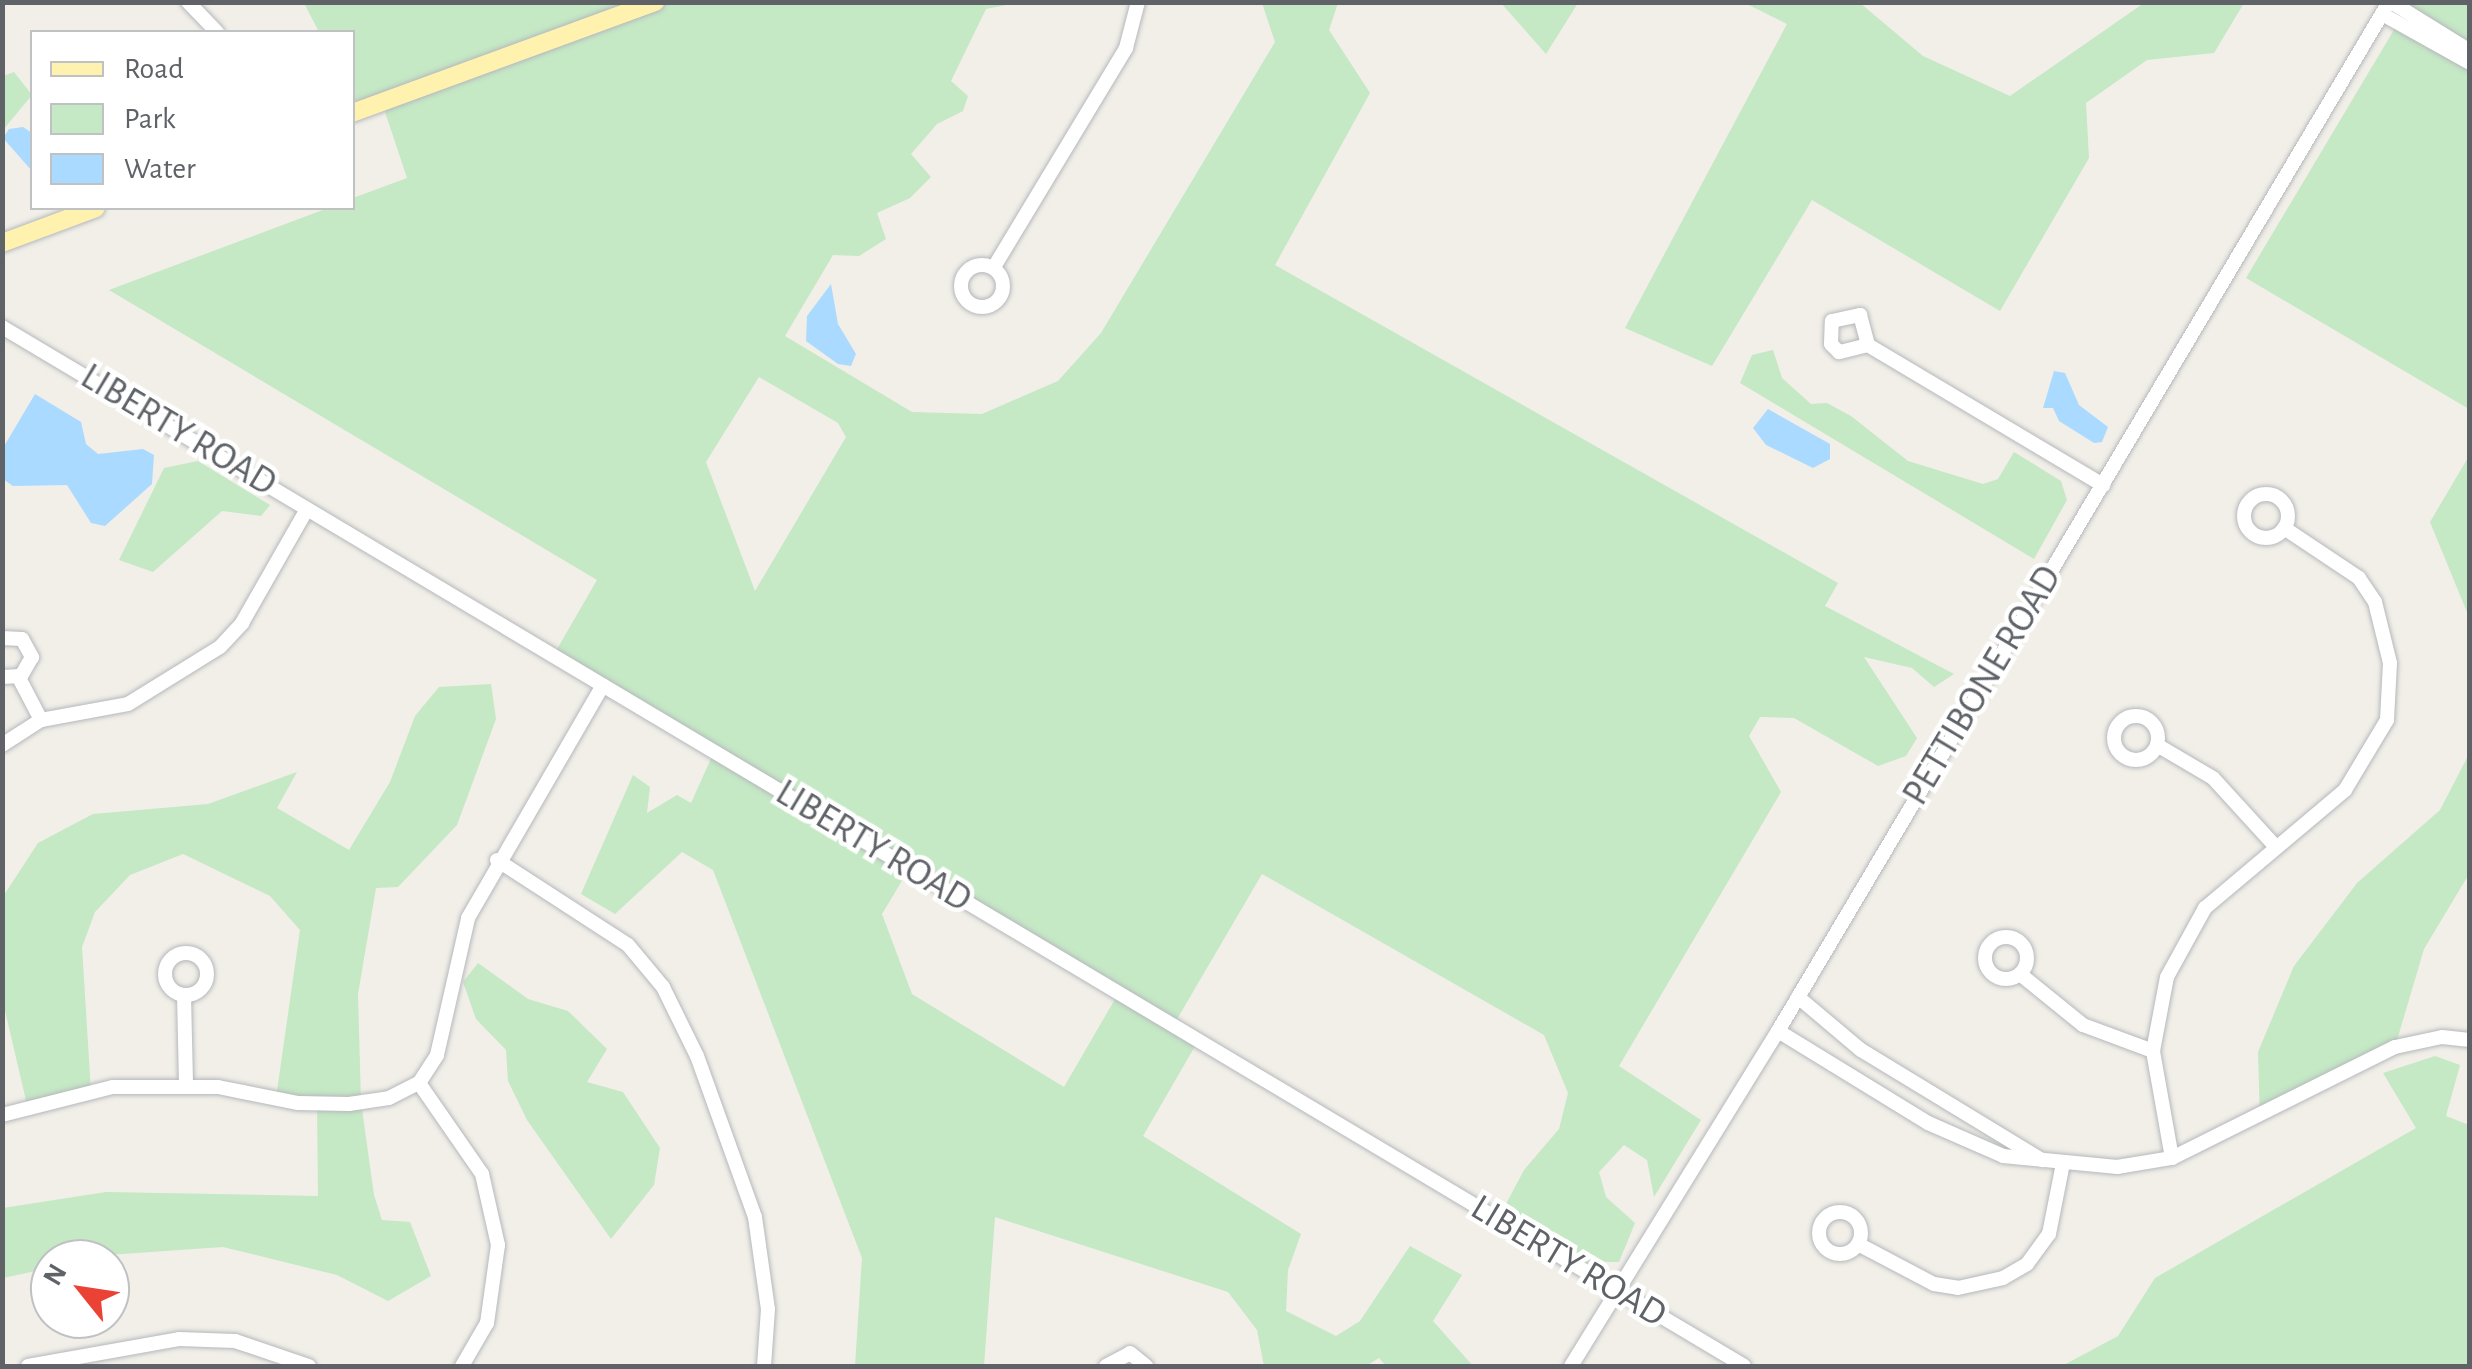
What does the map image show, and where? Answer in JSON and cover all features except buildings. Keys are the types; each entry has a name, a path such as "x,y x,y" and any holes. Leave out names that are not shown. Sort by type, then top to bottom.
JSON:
{"main road":[{"path":"355,113 656,2"},
{"path":"2,242 90,210"}],"street":[{"path":"188,2 215,30"},
{"path":"994,268 1126,48 1138,2"},
{"path":"2388,6 2470,51"},
{"path":"2388,6 2470,62"},
{"name":"PETTIBONE ROAD","path":"1571,1366 1778,1031 2388,6"},
{"name":"LIBERTY ROAD","path":"2,327 1744,1366"},
{"path":"1868,345 2103,484"},
{"path":"2,745 41,720 128,704 220,648 242,623 307,508"},
{"path":"2172,1158 2152,1051 2166,978 2205,908 2346,790 2386,720 2392,690 2387,639 2359,578 2284,528"},
{"path":"2,638 15,636 30,649 29,668 10,677 41,720"},
{"path":"2,1116 113,1088 186,1086 349,1104 389,1098 419,1082 437,1054 468,918 497,860 603,685"},
{"path":"2156,745 2213,778 2276,847"},
{"path":"497,860 628,945 663,987 697,1056 755,1218 768,1309 764,1366"},
{"path":"2020,974 2082,1025 2152,1051"},
{"path":"184,995 186,1086"},
{"path":"1798,997 1874,1058 2055,1163"},
{"path":"1778,1031 1928,1124 2003,1156 2116,1167 2172,1158 2396,1047 2470,1040"},
{"path":"1860,1080 1874,1075 1874,1058"},
{"path":"419,1082 482,1174 498,1245 487,1323 462,1366"},
{"path":"1858,1244 1934,1284 1958,1288 2003,1278 2027,1264 2049,1234 2055,1163"},
{"path":"28,1366 179,1339 235,1341 310,1366"},
{"path":"1106,1366 1130,1353 1146,1366"}],"green space":[{"path":"304,3 1016,3 986,9 951,81 968,96 963,111 937,124 911,154 931,177 910,198 877,213 886,239 859,256 833,255 785,336 912,412 982,414 1058,381 1101,333 1275,42 1262,3 1338,3 1329,30 1370,93 1275,265 1838,583 1825,606 1954,674 1934,687 1912,668 1864,657 1917,738 1906,756 1878,766 1794,718 1760,717 1749,736 1781,792 1619,1066 1701,1120 1654,1197 1647,1160 1624,1145 1599,1172 1606,1197 1635,1223 1619,1262 1587,1262 1563,1252 1506,1204 1524,1170 1559,1129 1568,1093 1544,1035 1262,874 1173,1026 1198,1041 1143,1136 1301,1234 1288,1270 1286,1311 1336,1336 1360,1321 1410,1246 1462,1275 1433,1321 1473,1366 1386,1366 1379,1358 1366,1366 1264,1366 1257,1330 1228,1292 995,1217 984,1366 855,1366 862,1258 713,870 682,852 615,914 581,894 633,775 650,787 647,813 677,795 691,803 714,752 553,656 597,580 109,290 323,210 355,210 355,197 407,178 382,103 359,111 355,103 355,30 318,30","holes":["759,377 838,423 846,437 755,591 706,462","909,869 1118,994 1064,1087 912,994 882,914"]},
{"path":"1501,3 1578,3 1546,54"},
{"path":"1745,3 1860,3 1923,56 2010,96 2144,3 2244,3 2214,53 2147,60 2086,103 2089,158 2000,311 1812,200 1712,366 1625,328 1787,24"},
{"path":"2410,3 2469,3 2469,409 2246,278"},
{"path":"14,72 30,97 3,130 3,76"},
{"path":"1773,350 1782,378 1811,404 1827,403 1851,416 1908,461 1983,484 1998,479 2014,452 2061,481 2067,500 2034,559 1740,383 1752,355"},
{"path":"2469,456 2469,617 2430,522"},
{"path":"198,461 270,505 261,516 222,511 153,572 119,560 164,468"},
{"path":"491,684 496,719 457,825 398,887 376,888 358,994 361,1102 374,1195 382,1220 410,1222 431,1276 388,1301 337,1275 223,1247 130,1253 130,1239 30,1239 30,1272 3,1278 3,1208 106,1192 318,1196 317,1103 276,1098 300,930 270,896 183,854 130,875 95,912 82,947 91,1092 28,1109 3,1002 2,898 38,843 93,814 208,804 297,772 277,808 349,850 390,782 415,716 439,687"},
{"path":"2469,754 2469,874 2424,949 2395,1047 2260,1119 2258,1052 2294,966 2357,883 2440,810"},
{"path":"478,963 528,999 568,1011 607,1049 587,1082 623,1092 660,1148 654,1185 611,1239 527,1120 508,1081 506,1050 476,1019 463,982"},
{"path":"2435,1056 2460,1065 2446,1116 2469,1125 2469,1366 2062,1366 2118,1336 2155,1278 2416,1128 2383,1073"}],"water":[{"path":"23,127 30,132 30,169 3,138 9,129"},
{"path":"831,284 838,324 856,354 851,366 838,364 806,341 807,316"},
{"path":"2054,371 2065,373 2079,405 2108,427 2102,442 2094,443 2059,421 2053,408 2043,408"},
{"path":"35,394 81,422 86,444 98,454 143,449 154,455 152,484 105,526 91,523 67,485 13,486 3,479 3,448"},
{"path":"1768,409 1830,444 1830,459 1813,468 1766,445 1753,428"}]}
